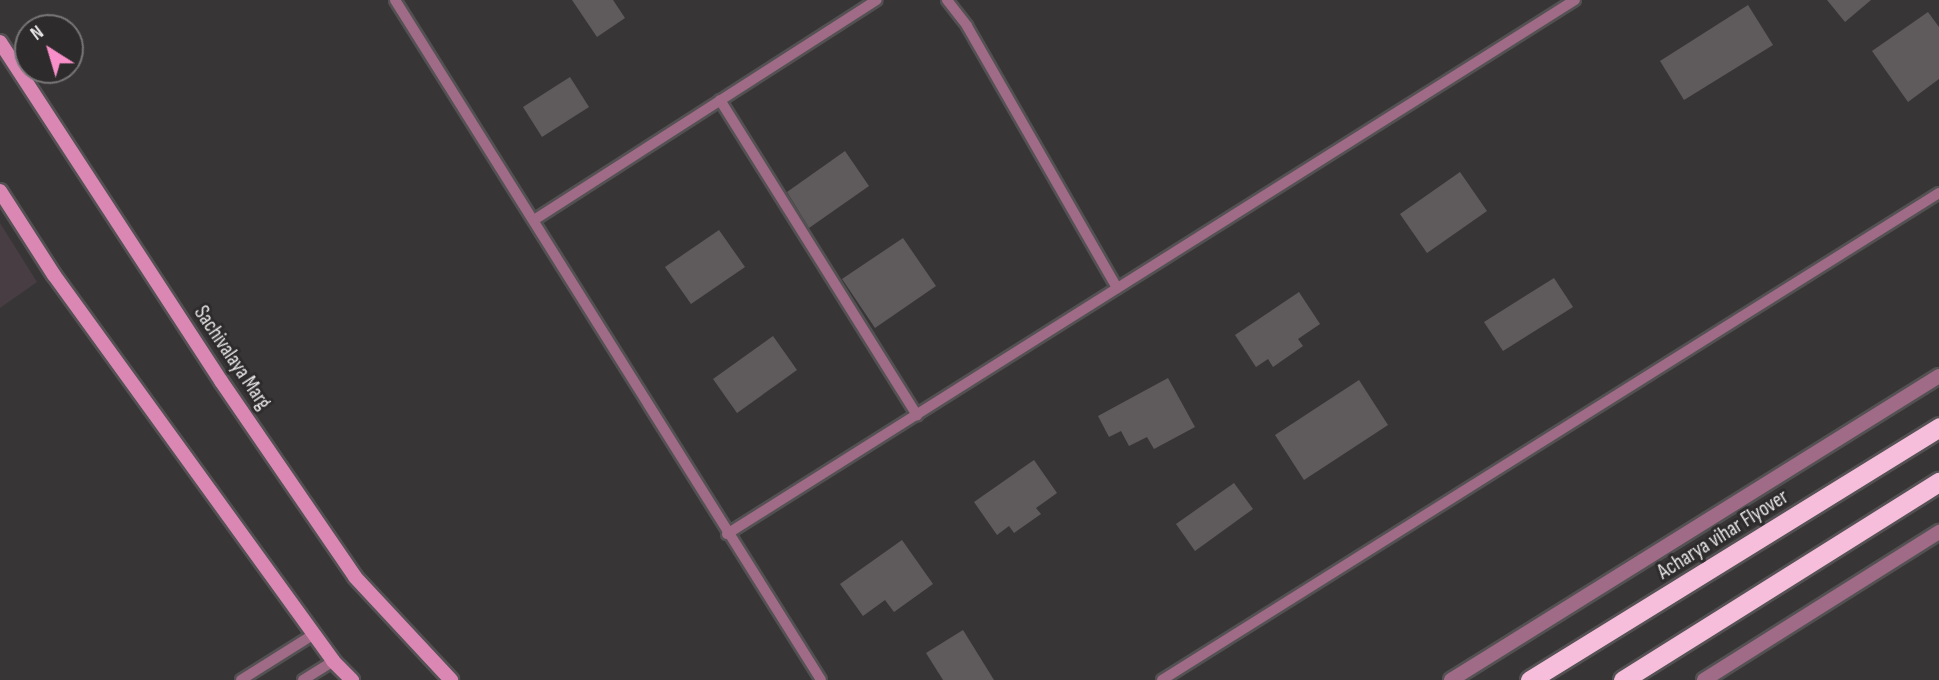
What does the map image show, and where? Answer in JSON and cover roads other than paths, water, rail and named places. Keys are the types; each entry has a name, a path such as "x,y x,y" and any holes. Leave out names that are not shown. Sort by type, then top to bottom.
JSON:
{"highway":[{"name":"Acharya vihar Flyover","path":"1530,680 1939,427"},
{"path":"1623,680 1939,482"}],"main road":[{"name":"Sachivalaya Marg","path":"0,42 221,381 355,576 452,680"},
{"path":"0,191 54,275 333,661 352,680"}],"street":[{"path":"1451,680 1939,376"},
{"path":"1704,680 1939,532"}],"lane":[{"path":"395,0 727,534 821,680"},
{"path":"534,220 877,0"},
{"path":"947,0 967,26 1117,288"},
{"path":"727,534 1575,0"},
{"path":"720,100 917,415"},
{"path":"1162,680 1939,193"},
{"path":"241,680 314,634"},
{"path":"303,680 333,661"}]}
